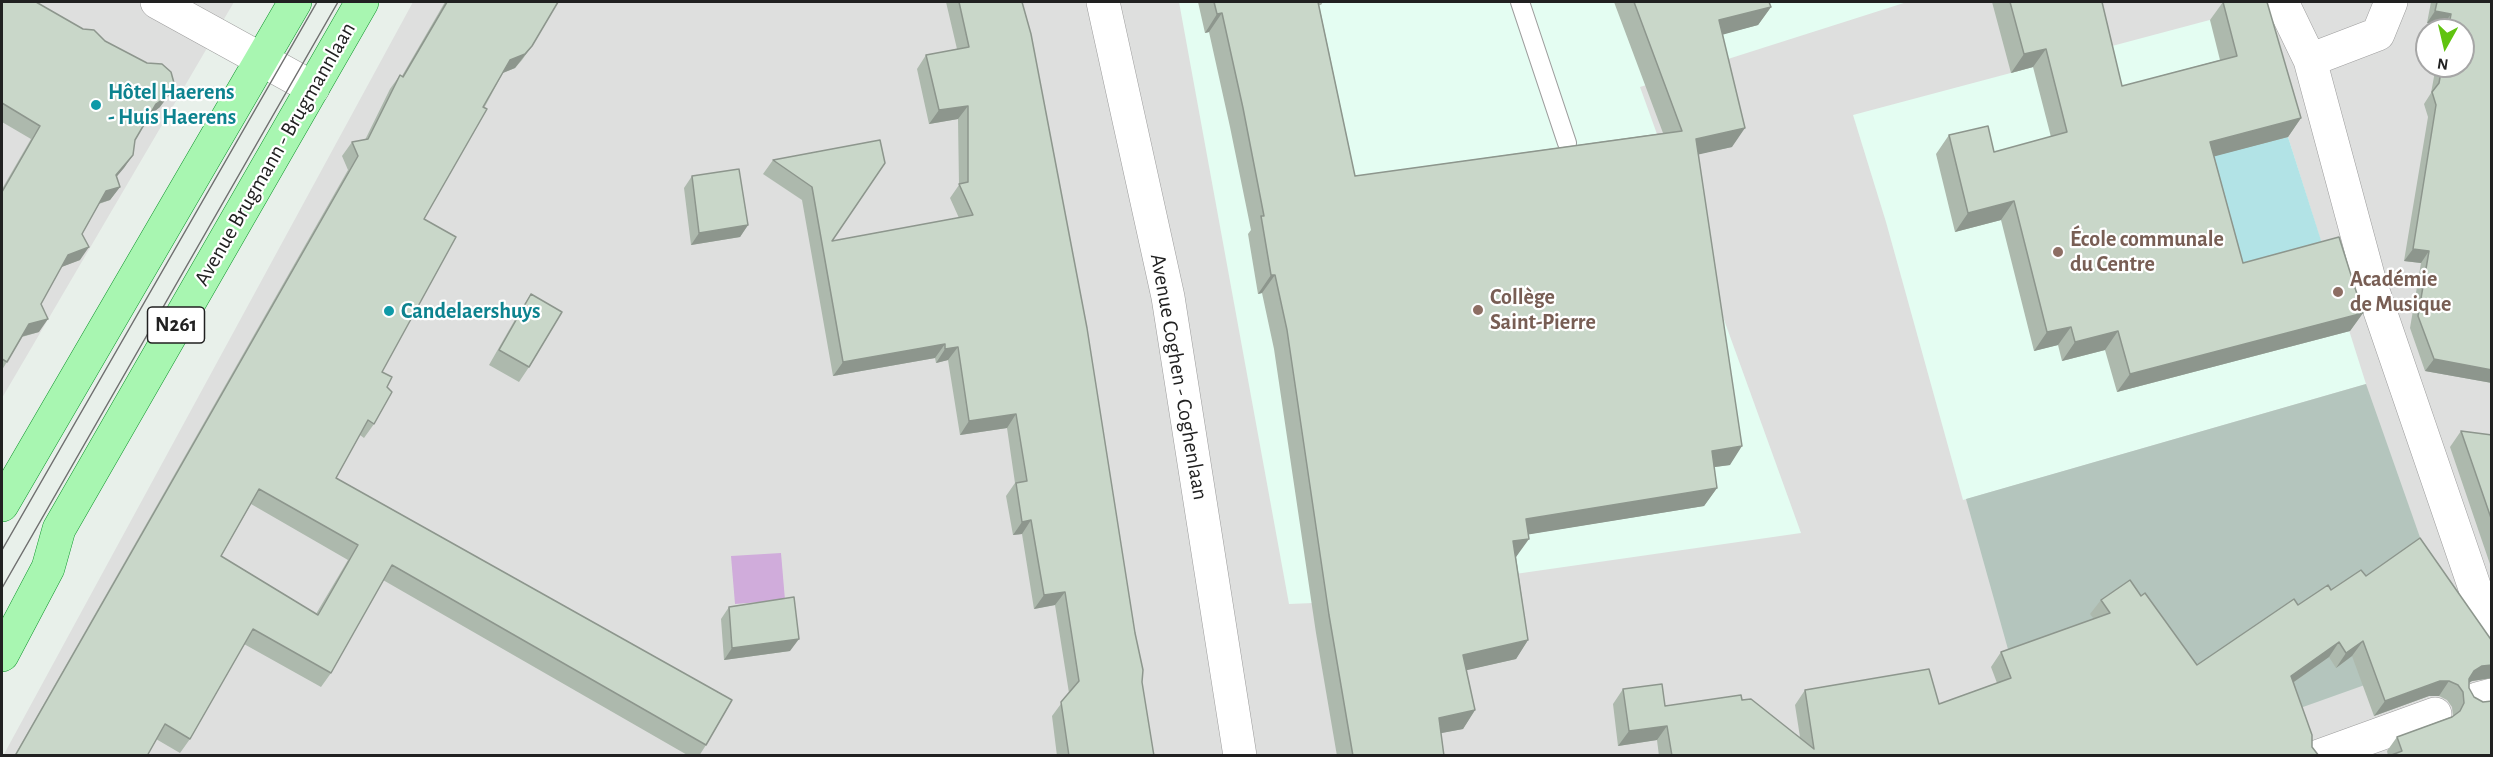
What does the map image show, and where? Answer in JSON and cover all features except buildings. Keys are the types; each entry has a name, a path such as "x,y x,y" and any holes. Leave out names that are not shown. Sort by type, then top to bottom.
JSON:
{"main road":[{"name":"N261","path":"2,505 295,2"},
{"name":"Avenue Brugmann - Brugmannlaan","path":"2,655 48,568 59,529 362,2"}],"street":[{"path":"157,2 313,88"},
{"name":"Avenue Coghen - Coghenlaan","path":"1103,2 1168,297 1240,756"},
{"path":"2282,2 2310,60 2369,279 2492,638"},
{"path":"2310,60 2378,34 2391,2"},
{"path":"2319,756 2435,714"}],"lane":[{"path":"1520,2 1567,143"}],"shaded area":[{"path":"2,2 234,2 2,398"},
{"path":"413,2 2491,2 2491,755 3,756"},
{"name":"Collège Saint-Pierre","path":"1179,2 1907,2 1640,87 1801,533 1313,603 1289,604"},
{"name":"École communale du Centre","path":"2251,9 2288,137 2366,384 1963,500 1886,222 1853,115"},
{"path":"2288,137 2326,256 2230,282 2197,159"},
{"path":"2366,384 2460,651 2289,712 2011,660 1966,499"},
{"path":"781,553 785,600 735,604 731,556"}],"tram line":[{"path":"2,550 317,2"},
{"path":"2,588 338,2"}],"place":[{"name":"Hôtel Haerens - Huis Haerens","path":"96,105"},
{"name":"École communale du Centre","path":"2058,252"},
{"name":"Académie de Musique","path":"2338,292"},
{"name":"Collège Saint-Pierre","path":"1478,310"},
{"name":"Candelaershuys","path":"389,311"}]}
